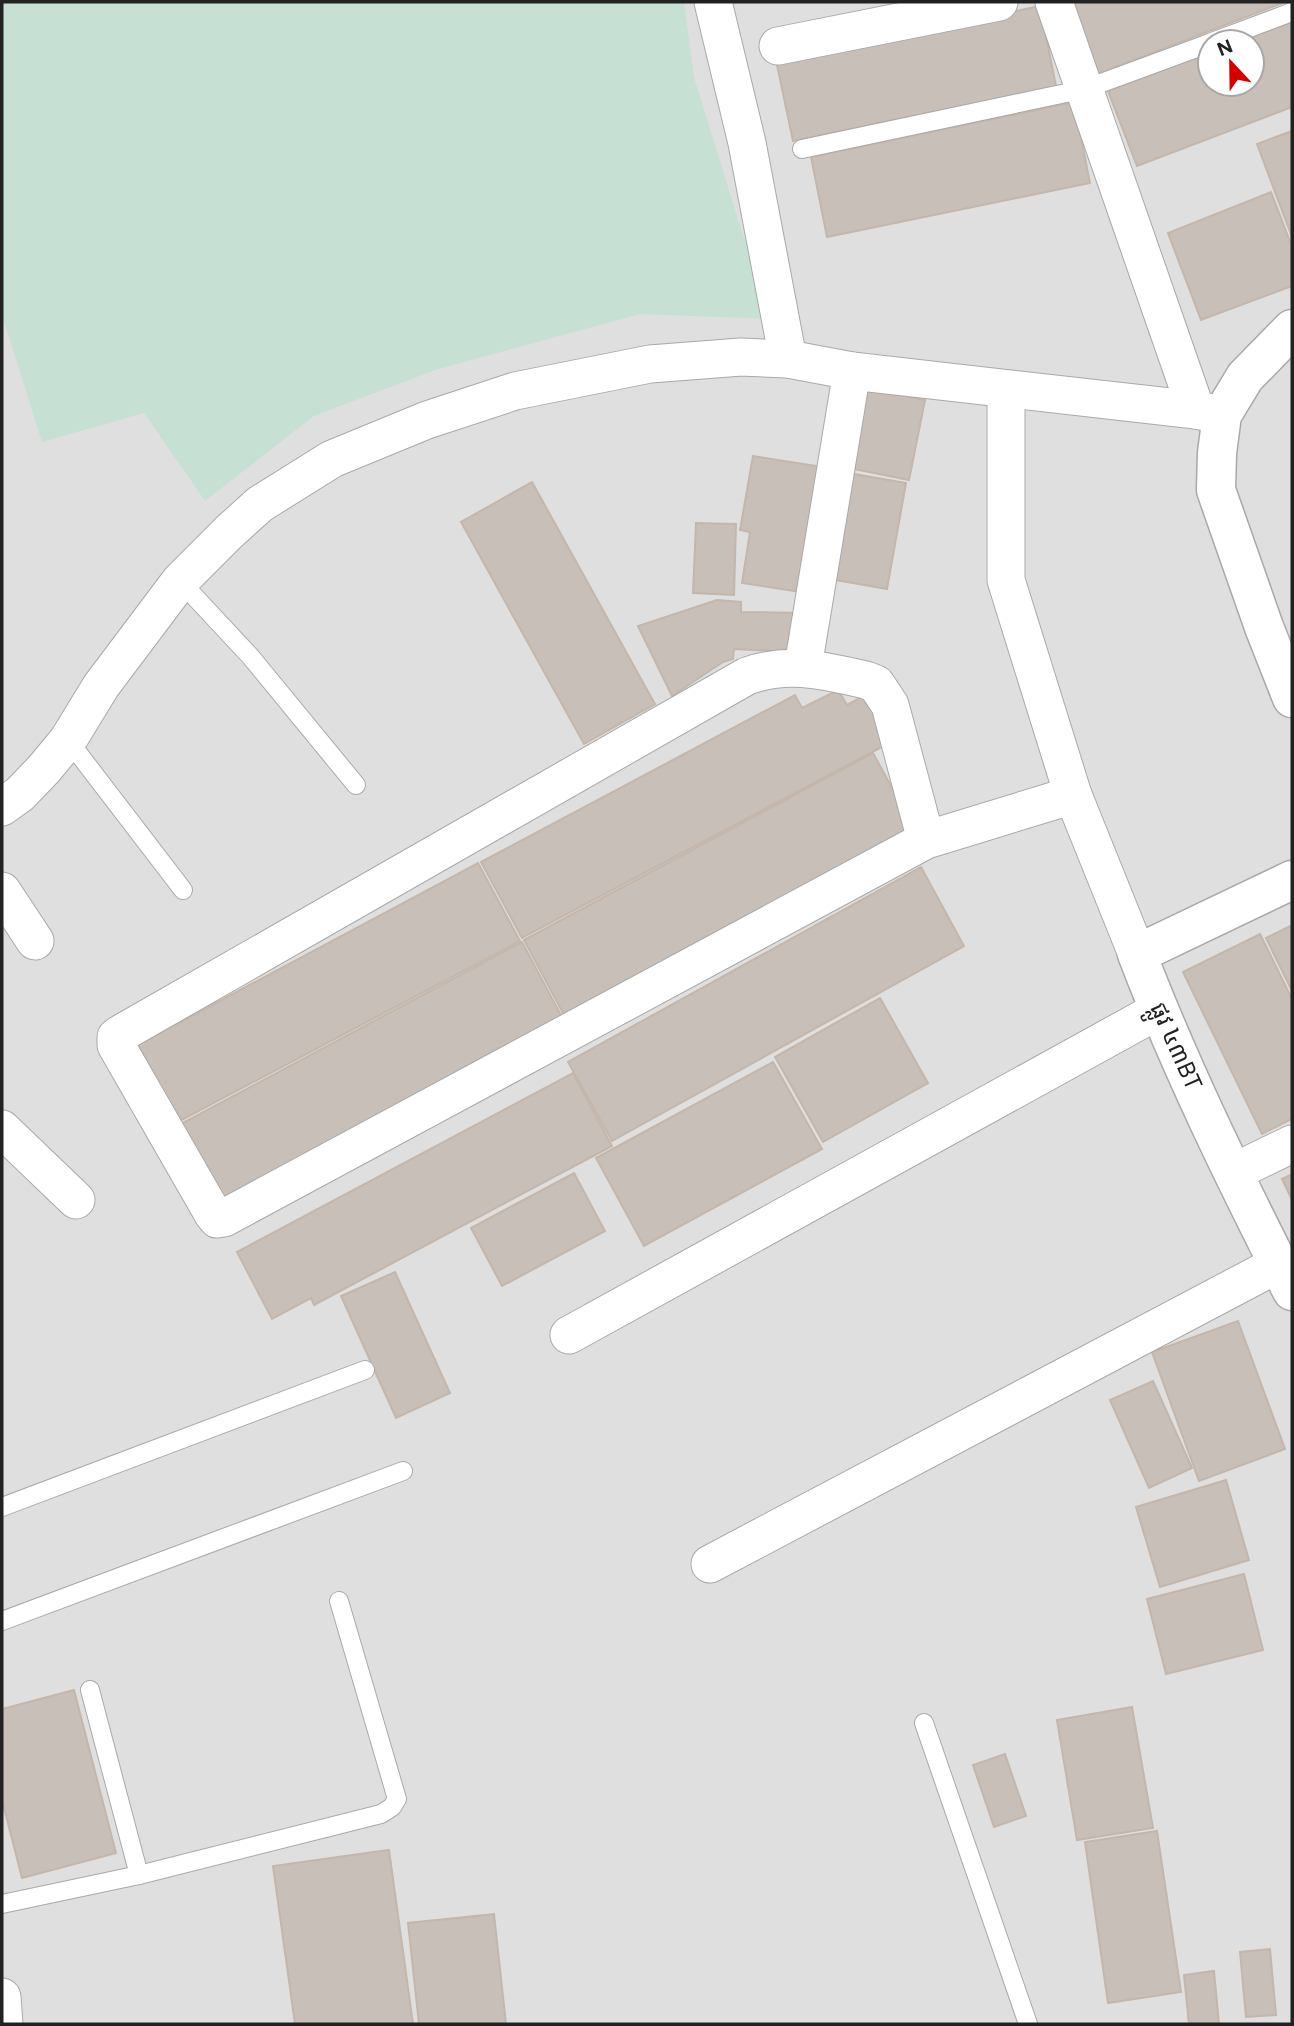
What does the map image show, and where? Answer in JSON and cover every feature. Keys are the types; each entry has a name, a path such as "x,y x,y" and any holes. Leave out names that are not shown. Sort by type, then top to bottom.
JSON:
{"street":[{"path":"713,2 747,144 788,359"},
{"path":"778,46 999,2"},
{"path":"1055,2 1085,89 1209,413 1217,453 1216,489 1292,698"},
{"path":"1209,413 1292,329"},
{"path":"2,807 20,794 68,740 101,686 180,581 260,504 332,460 427,420 515,391 650,364 741,357 788,359 852,371 1209,413"},
{"path":"803,667 852,371"},
{"path":"1006,390 1006,580 1073,795 1137,954 1292,880"},
{"path":"926,840 890,705 876,684 803,667 759,671 116,1037 116,1045 213,1214 217,1219 224,1218 926,840 1073,795"},
{"path":"2,891 35,941"},
{"name":"ផ្លូវ ៤៣BT","path":"1137,954 1159,1010 1285,1277"},
{"path":"569,1335 1159,1010"},
{"path":"2,1129 76,1200"},
{"path":"1234,1172 1292,1144"},
{"path":"710,1564 1285,1277"},
{"path":"2,1997 4,2024"}],"lane":[{"path":"1249,28 1292,12"},
{"path":"802,149 1085,89 1196,48"},
{"path":"180,581 250,656 356,785"},
{"path":"68,740 183,890"},
{"path":"2,1507 365,1370"},
{"path":"2,1621 403,1471"},
{"path":"2,1904 139,1875 381,1814 392,1807 397,1799 339,1601"},
{"path":"90,1690 139,1875"},
{"path":"924,1723 1028,2024"}],"shaded area":[{"path":"2,2 1292,2 1292,2024 2,2024"}],"green space":[{"path":"2,2 684,2 694,77 769,319 640,314 438,369 314,416 205,501 144,413 42,442 2,315"}],"building":[{"path":"1070,2 1285,2 1217,28 1196,28 1196,36 1098,74"},
{"path":"1040,6 1056,86 793,141 776,60"},
{"path":"1292,21 1292,107 1137,166 1108,91 1196,57 1196,98 1266,98 1266,31"},
{"path":"1074,102 1090,183 827,237 811,157"},
{"path":"1292,131 1292,237 1257,144"},
{"path":"1271,192 1292,247 1292,286 1201,320 1168,233"},
{"path":"865,388 925,400 909,480 849,468"},
{"path":"753,456 823,467 801,592 742,583 750,532 740,530"},
{"path":"843,472 906,483 887,589 824,578"},
{"path":"532,482 655,704 584,744 461,522"},
{"path":"696,523 736,524 734,595 693,593"},
{"path":"717,600 741,602 741,612 804,613 795,652 734,649 733,659 723,662 672,696 638,626"},
{"path":"838,690 847,705 867,694 893,741 522,938 481,862 795,695 802,708"},
{"path":"873,753 915,830 565,1017 524,940"},
{"path":"478,863 520,941 178,1122 137,1045"},
{"path":"921,867 964,946 612,1141 568,1062"},
{"path":"1292,925 1292,991 1266,938"},
{"path":"1260,934 1292,999 1292,1119 1262,1134 1183,972"},
{"path":"522,942 563,1019 222,1201 181,1124"},
{"path":"880,998 928,1083 823,1142 775,1057"},
{"path":"773,1062 822,1149 644,1246 596,1158"},
{"path":"573,1073 612,1146 314,1305 311,1298 272,1319 237,1252"},
{"path":"574,1173 605,1231 502,1286 471,1228"},
{"path":"1292,1174 1292,1200 1282,1179"},
{"path":"395,1272 450,1393 396,1418 341,1296"},
{"path":"1238,1321 1285,1449 1199,1481 1152,1352"},
{"path":"1153,1381 1192,1468 1149,1488 1110,1400"},
{"path":"1226,1480 1249,1560 1160,1587 1136,1507"},
{"path":"1244,1574 1263,1650 1166,1674 1147,1599"},
{"path":"74,1690 116,1853 22,1878 2,1800 2,1709"},
{"path":"1132,1707 1153,1828 1077,1840 1057,1720"},
{"path":"1005,1754 1026,1816 994,1827 973,1765"},
{"path":"1157,1831 1181,1992 1108,2003 1085,1842"},
{"path":"389,1850 413,2024 295,2024 273,1866"},
{"path":"494,1914 506,2024 419,2024 408,1923"},
{"path":"1270,1949 1276,2015 1246,2017 1240,1952"},
{"path":"1214,1971 1219,2024 1189,2024 1184,1975"}]}
